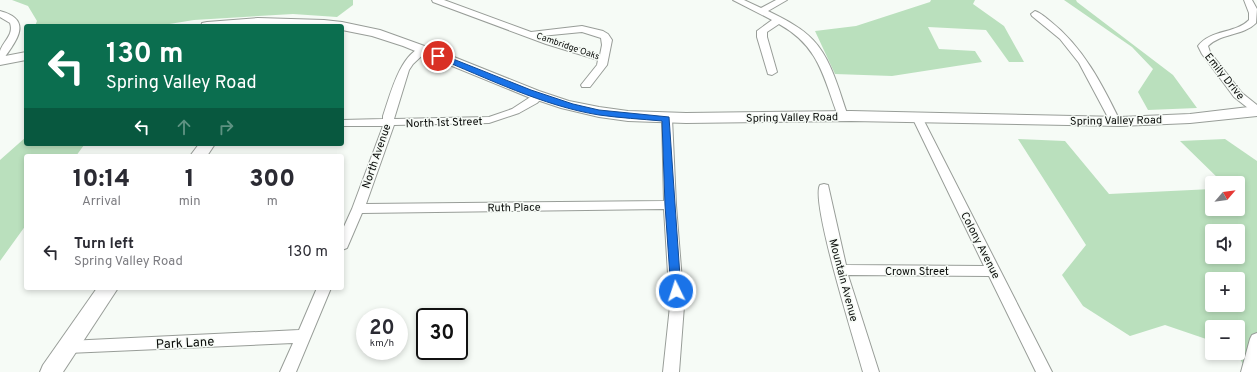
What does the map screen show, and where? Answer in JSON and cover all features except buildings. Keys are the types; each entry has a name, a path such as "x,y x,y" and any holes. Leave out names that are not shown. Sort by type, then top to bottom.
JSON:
{"street":[{"path":"436,0 532,34"},
{"path":"737,0 762,11 809,40 819,54 843,116"},
{"path":"762,11 782,0"},
{"name":"Emily Drive","path":"1248,0 1254,14 1252,24 1242,29 1211,37 1203,46 1205,52 1238,95 1257,111"},
{"path":"0,14 10,18 15,23 17,28 0,60"},
{"path":"1035,14 1058,32 1079,55 1090,70 1114,121"},
{"path":"772,72 762,37 762,31 778,20"},
{"name":"Spring Valley Road","path":"233,24 259,22 289,24"},
{"name":"Spring Valley Road","path":"344,26 379,34 539,96 599,112 666,118 843,116 1114,121 1217,116 1257,111"},
{"name":"Cambridge Oaks","path":"532,34 582,29 600,33 607,40 604,59 602,66 586,85"},
{"name":"Cambridge Oaks","path":"532,34 576,51 604,59"},
{"name":"North Avenue","path":"344,240 358,209 389,123 388,116 404,70 409,62 423,50"},
{"path":"0,60 24,56"},
{"name":"North 1st Street","path":"344,123 489,120 508,116 520,110 539,96"},
{"name":"Colony Avenue","path":"917,117 1044,372"},
{"path":"666,118 677,306 671,372"},
{"name":"Mountain Avenue","path":"824,188 824,204 840,270 870,372"},
{"name":"Ruth Place","path":"358,209 670,205"},
{"name":"Crown Street","path":"840,270 994,272"},
{"path":"51,372 107,290"},
{"path":"288,372 323,290"},
{"name":"Park Lane","path":"68,347 303,336"},
{"path":"1249,372 1257,339"}],"green space":[{"path":"12,0 353,0 353,5 337,17 293,14 194,20 169,24 36,24 37,21 28,6"},
{"path":"931,0 975,0 973,4 1004,26 1024,62 1009,62 986,30 928,27 939,49 975,51 982,62 892,76 835,74 815,31 856,26 930,2"},
{"path":"1064,0 1076,0 1173,75 1197,108 1148,110 1138,92 1153,69 1132,47"},
{"path":"24,139 24,146 83,146 77,154 24,154 24,228 0,261 0,160"},
{"path":"1018,139 1065,141 1109,194 1205,189 1205,216 1245,216 1245,176 1216,176 1180,141 1225,139 1257,161 1257,372 1247,372 1241,360 1245,360 1245,320 1205,320 1205,339 1165,325 1130,336 1083,306 1062,275 1086,245"}],"route":[{"path":"438,56 528,92 571,106 599,112 630,116 666,118 676,291"}]}
